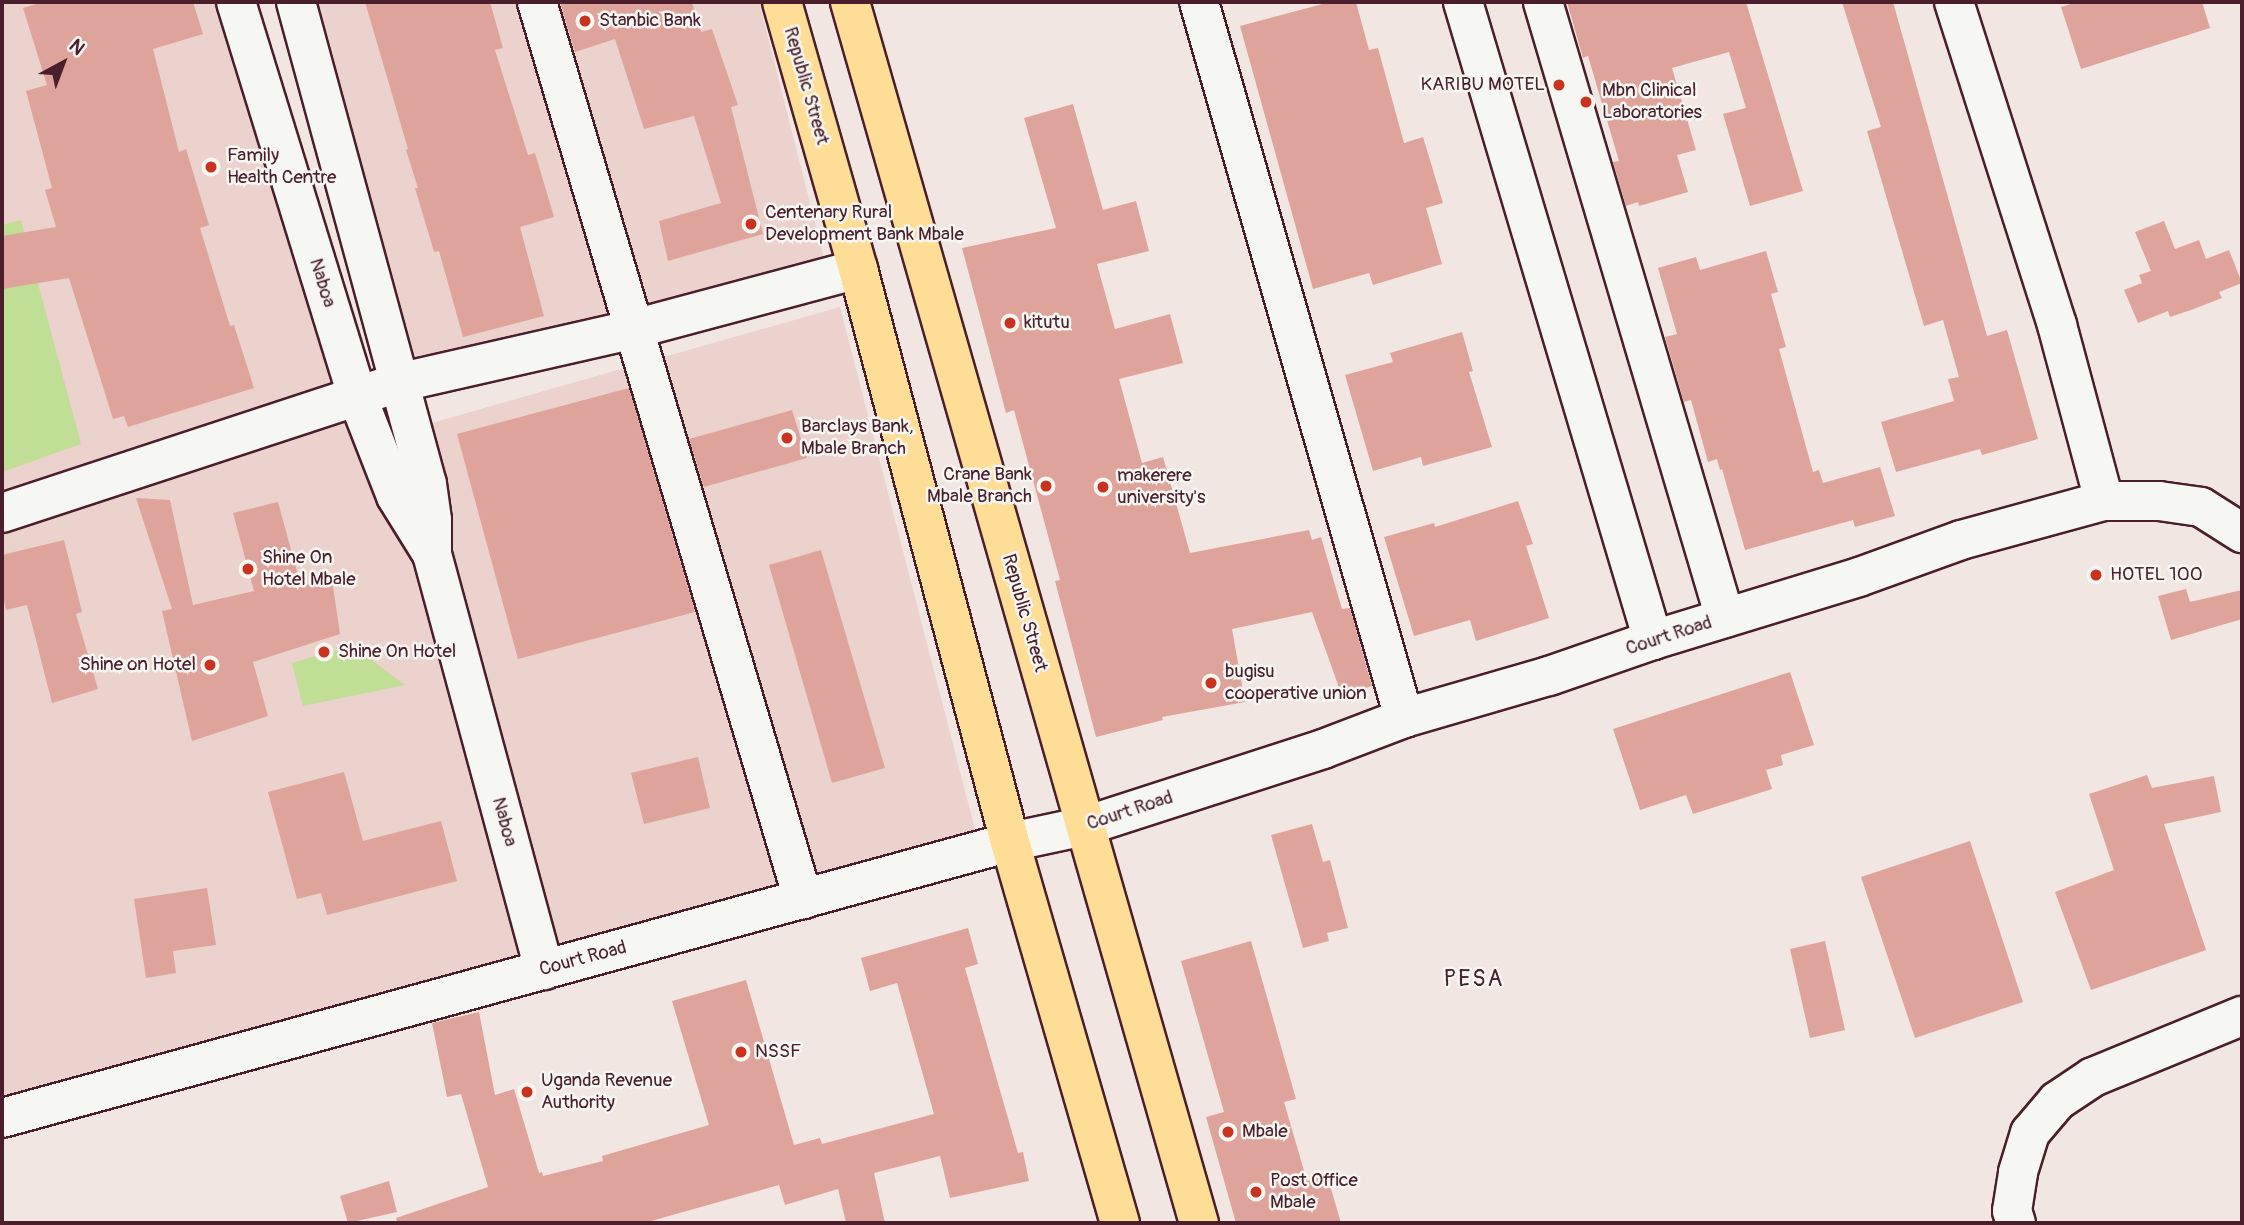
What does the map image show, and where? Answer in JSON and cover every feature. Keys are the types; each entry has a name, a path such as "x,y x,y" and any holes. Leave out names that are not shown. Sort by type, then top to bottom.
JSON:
{"main road":[{"name":"Republic Street","path":"782,2 858,269 1010,842 1120,1223"},
{"name":"Republic Street","path":"850,2 1199,1223"}],"street":[{"name":"Naboa","path":"236,2 357,396 396,496 432,554"},
{"name":"Naboa","path":"296,2 381,307 397,383 427,484 432,520 432,554 544,970"},
{"path":"537,2 803,899"},
{"path":"1199,2 1404,718"},
{"path":"1463,2 1653,640"},
{"path":"1543,2 1725,618"},
{"path":"1954,2 2057,325 2104,501"},
{"path":"2,513 397,383 634,329 858,269"},
{"name":"Court Road","path":"2,1118 1010,842 1085,826 1323,749 1404,718 1549,676 1653,640 1860,577 1961,540 2104,501 2159,501 2201,507 2242,533"},
{"path":"2016,1223 2012,1211 2018,1172 2029,1133 2057,1101 2092,1077 2242,1016"}],"shaded area":[{"path":"2,2 238,2 393,484 500,866 524,973 2,1116"},
{"path":"298,2 759,2 824,258 769,280 668,298 632,316 394,362"},
{"path":"840,307 979,845 555,954 414,428"}],"green space":[{"path":"21,220 81,444 2,472 2,225"},
{"path":"352,645 405,685 303,706 292,663"}],"building":[{"path":"43,2 193,2 203,34 153,49 179,152 186,149 209,225 200,228 230,326 234,325 254,388 128,427 124,416 113,419 69,278 2,289 2,236 56,227 45,190 52,188 26,91 47,85 23,8"},
{"path":"365,2 490,2 503,48 495,50 528,155 535,153 554,217 520,227 544,316 463,337 439,251 434,252 415,188 418,188 406,150 408,149"},
{"path":"560,2 692,2 701,32 712,29 738,105 731,107 763,234 668,261 659,221 721,203 694,116 644,129 615,39 575,52"},
{"path":"1330,2 1356,2 1369,50 1378,48 1404,143 1423,137 1443,203 1426,208 1442,264 1373,285 1369,273 1313,289 1240,26"},
{"path":"1567,2 1746,2 1803,191 1750,206 1723,114 1746,108 1729,52 1672,68 1696,150 1677,155 1688,192 1639,206 1638,202 1626,206 1613,162 1619,161 1588,56 1583,58"},
{"path":"1842,2 1893,2 1987,336 2007,330 2038,439 1982,455 1980,449 1896,472 1881,422 1954,401 1948,379 1959,377 1943,320 1924,326 1867,131 1881,127"},
{"path":"2078,2 2202,2 2210,28 2081,69 2061,7"},
{"path":"1073,104 1103,210 1136,201 1149,251 1097,264 1115,329 1170,314 1183,363 1119,379 1142,463 1163,457 1190,553 1309,530 1312,540 1321,537 1342,609 1350,608 1372,686 1342,696 1312,612 1232,629 1245,702 1162,717 1163,720 1096,737 1055,581 1060,580 1014,410 1006,413 962,248 1056,228 1024,118"},
{"path":"2164,221 2175,249 2199,240 2206,259 2229,250 2242,283 2219,292 2222,298 2191,310 2170,317 2168,311 2138,323 2124,290 2142,283 2139,275 2151,271 2135,232"},
{"path":"1766,251 1778,292 1771,294 1786,347 1779,349 1813,472 1819,470 1823,483 1880,467 1895,516 1855,527 1853,520 1745,550 1722,469 1720,470 1717,459 1708,462 1691,400 1684,402 1665,337 1677,334 1658,268 1696,257 1700,270"},
{"path":"1462,332 1473,371 1469,372 1492,447 1423,466 1421,457 1373,471 1345,375 1393,362 1390,353"},
{"path":"629,388 695,612 518,659 457,434"},
{"path":"792,410 807,458 704,487 689,439"},
{"path":"136,498 170,500 193,605 254,591 233,513 278,502 301,586 332,580 340,634 253,662 268,716 192,741 162,611 172,609"},
{"path":"1518,501 1533,544 1526,546 1549,618 1476,641 1470,620 1414,636 1384,537 1434,523 1435,527"},
{"path":"64,540 82,612 76,614 98,689 52,703 27,605 6,610 2,591 2,555"},
{"path":"821,550 885,768 832,783 769,565"},
{"path":"2186,589 2190,602 2242,590 2242,619 2171,640 2158,596"},
{"path":"1790,672 1814,745 1781,755 1783,765 1766,770 1772,789 1693,814 1686,795 1640,810 1613,729"},
{"path":"698,757 710,808 644,824 631,773"},
{"path":"344,772 363,841 441,821 457,881 327,915 321,893 297,899 268,792"},
{"path":"2147,775 2152,788 2214,776 2221,812 2164,824 2206,950 2091,990 2055,892 2114,870 2089,794"},
{"path":"1312,824 1323,862 1330,860 1348,928 1327,933 1329,941 1303,948 1271,835"},
{"path":"1970,841 2023,1002 1915,1038 1861,877"},
{"path":"207,888 216,945 173,951 176,973 146,978 134,899"},
{"path":"968,928 978,964 965,968 1018,1153 1023,1152 1029,1181 950,1198 940,1156 874,1173 885,1223 846,1223 838,1189 785,1205 779,1185 644,1223 397,1223 396,1218 488,1187 461,1094 447,1097 432,1023 479,1012 495,1095 514,1089 539,1173 542,1172 543,1176 603,1161 602,1156 709,1125 672,1001 746,980 794,1145 820,1138 822,1144 934,1114 897,983 870,991 861,958"},
{"path":"1251,941 1296,1099 1284,1102 1307,1181 1327,1175 1341,1223 1236,1223 1206,1117 1224,1112 1181,961"},
{"path":"1825,941 1845,1030 1810,1038 1790,949"},
{"path":"389,1181 397,1212 348,1223 340,1196"}],"place":[{"name":"Stanbic Bank","path":"585,21"},
{"name":"KARIBU MOTEL","path":"1559,85"},
{"name":"Mbn Clinical Laboratories","path":"1586,102"},
{"name":"Family Health Centre","path":"211,167"},
{"name":"Centenary Rural Development Bank Mbale","path":"751,224"},
{"name":"kitutu","path":"1010,323"},
{"name":"Barclays Bank, Mbale Branch","path":"787,438"},
{"name":"Crane Bank Mbale Branch","path":"1046,486"},
{"name":"makerere university's","path":"1103,487"},
{"name":"Shine On Hotel Mbale","path":"248,569"},
{"name":"HOTEL 100","path":"2096,575"},
{"name":"Shine On Hotel","path":"324,652"},
{"name":"Shine on Hotel","path":"210,665"},
{"name":"bugisu cooperative union","path":"1211,683"},
{"name":"NSSF","path":"741,1052"},
{"name":"Uganda Revenue Authority","path":"527,1092"},
{"name":"Mbale","path":"1228,1132"},
{"name":"Post Office Mbale","path":"1256,1192"}],"district":[{"name":"PESA","path":"1474,979"}]}
